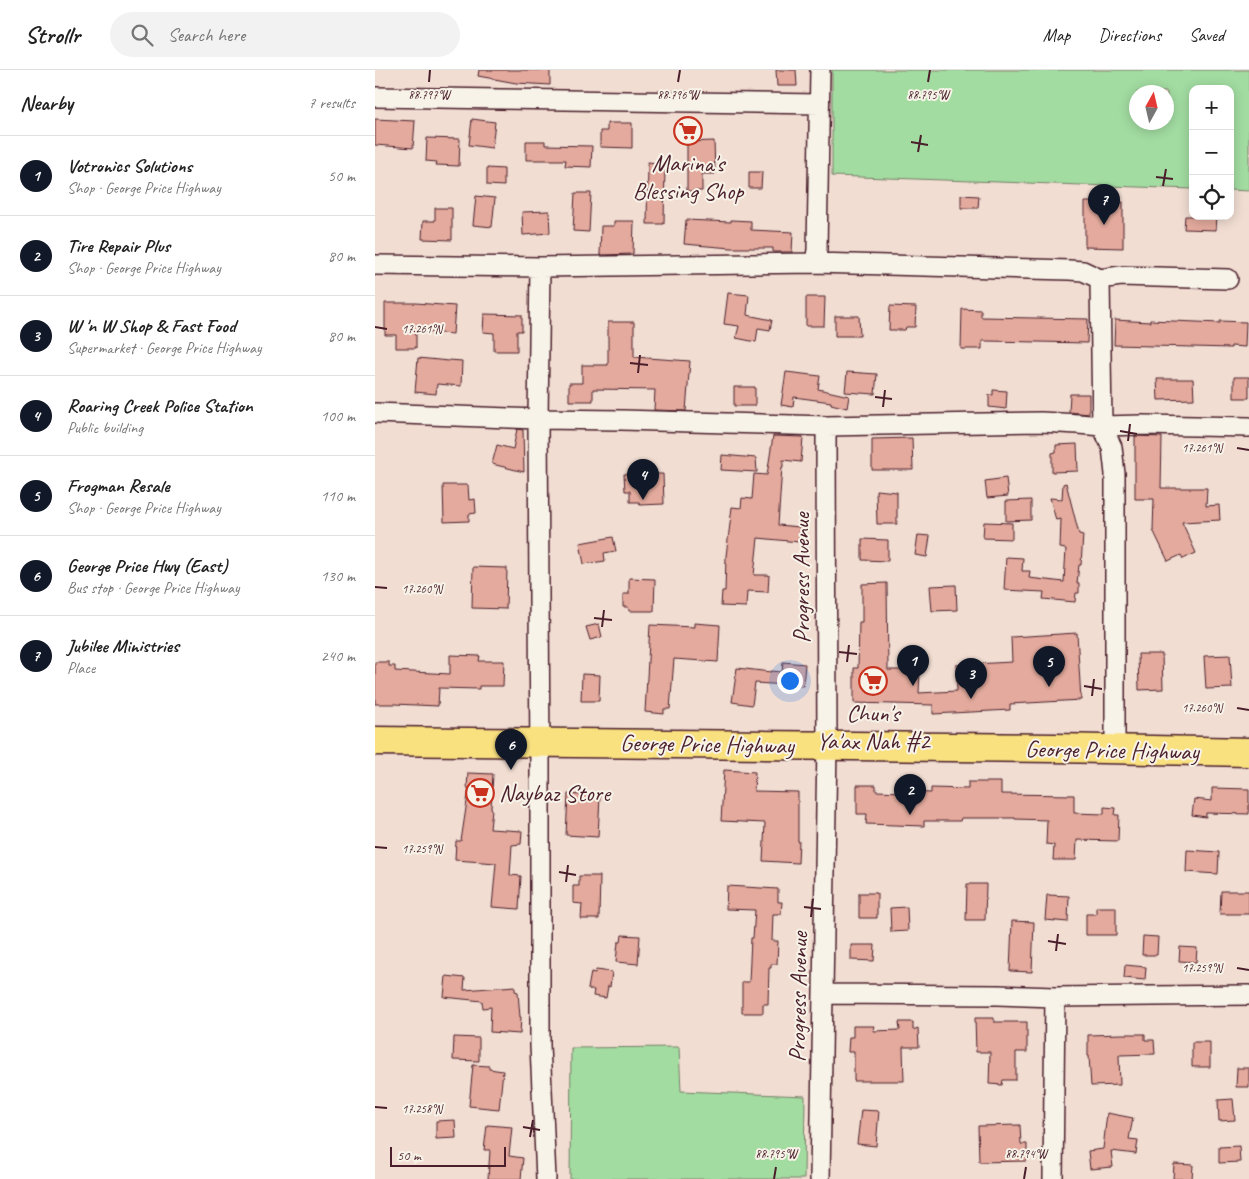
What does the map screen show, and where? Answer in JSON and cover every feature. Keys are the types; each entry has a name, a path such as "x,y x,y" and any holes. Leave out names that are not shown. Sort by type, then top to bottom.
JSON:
{"highway":[{"name":"George Price Highway","path":"375,740 1249,752"}],"street":[{"path":"815,263 817,250 820,70"},
{"path":"375,97 819,104"},
{"path":"375,265 540,266 815,263 1069,270 1083,271 1100,279 1121,276 1228,279"},
{"path":"540,266 538,419 540,1045 546,1179"},
{"path":"1100,279 1102,426 1112,447 1115,474 1115,749"},
{"path":"375,413 827,426 1041,422 1102,426 1249,427"},
{"name":"Progress Avenue","path":"820,1179 827,745 827,426"},
{"path":"823,994 998,994 1055,997 1249,995"},
{"path":"1053,1179 1055,997"}],"green space":[{"path":"832,70 1249,70 1249,191 1234,190 1234,85 1189,85 1189,189 832,176"},
{"path":"679,1047 681,1091 805,1096 804,1179 570,1179 571,1048"}],"building":[{"path":"479,70 550,70 550,85 516,83 478,76"},
{"path":"776,70 796,70 797,86 777,86"},
{"path":"375,119 415,121 413,148 375,145"},
{"path":"472,119 495,122 492,148 469,145"},
{"path":"607,123 632,123 632,148 600,147 600,131 607,131"},
{"path":"427,138 460,139 459,166 436,165 437,162 426,161"},
{"path":"526,141 545,141 545,145 592,146 591,167 565,166 566,160 526,160"},
{"path":"714,141 715,174 702,174 702,191 687,191 687,142"},
{"path":"648,162 665,164 664,224 647,224"},
{"path":"487,168 504,169 504,186 487,185"},
{"path":"749,172 762,172 761,188 749,188"},
{"path":"575,193 591,193 589,232 573,231"},
{"path":"961,195 979,196 978,208 961,208"},
{"path":"476,196 495,198 492,227 473,225"},
{"path":"1085,202 1123,202 1123,248 1085,247"},
{"path":"435,208 452,208 452,240 422,239 423,221 435,221"},
{"path":"549,211 550,233 523,235 522,212"},
{"path":"1185,216 1189,216 1189,220 1217,220 1216,230 1184,229"},
{"path":"686,220 751,221 751,230 793,232 792,252 773,252 773,248 731,248 684,244"},
{"path":"614,221 634,221 633,254 600,255 601,226 614,226"},
{"path":"728,293 749,295 747,315 772,320 770,330 758,328 756,342 736,338 739,326 724,324"},
{"path":"806,297 825,297 824,326 806,326"},
{"path":"385,303 455,306 453,334 416,331 416,348 396,348 396,335 385,335"},
{"path":"890,306 916,307 915,327 906,327 905,330 889,330"},
{"path":"962,309 981,310 981,317 1088,319 1087,343 982,341 982,349 961,349"},
{"path":"484,314 522,315 522,331 517,331 517,351 494,351 494,333 483,332"},
{"path":"835,316 859,316 860,336 835,336"},
{"path":"1115,320 1246,322 1245,347 1114,345"},
{"path":"608,322 634,322 634,357 690,361 686,411 654,410 655,390 593,389 593,401 569,401 569,383 582,383 582,365 608,365"},
{"path":"418,358 462,361 461,386 437,384 436,394 415,392"},
{"path":"786,372 820,376 818,389 849,396 847,408 831,404 831,402 794,397 793,407 781,405"},
{"path":"847,372 877,374 875,394 845,392"},
{"path":"1234,377 1249,377 1249,398 1234,398"},
{"path":"1157,379 1193,379 1194,399 1158,400"},
{"path":"734,387 755,387 755,406 734,406"},
{"path":"993,390 1007,391 1006,409 989,407 989,395 993,395"},
{"path":"1070,394 1089,394 1089,414 1069,412"},
{"path":"517,429 523,430 524,472 492,464 497,445 513,449"},
{"path":"773,436 803,437 801,462 783,460 778,525 800,527 799,542 758,538 754,575 769,575 768,592 747,591 746,607 721,606 722,591 725,591 726,556 732,507 741,508 742,498 752,499 754,474 767,475"},
{"path":"1135,436 1162,437 1161,488 1207,488 1206,506 1219,505 1220,520 1182,522 1196,553 1183,559 1181,555 1168,561 1153,530 1154,499 1135,499"},
{"path":"912,438 913,470 872,470 872,439"},
{"path":"1077,444 1078,471 1052,472 1052,453 1056,452 1056,445"},
{"path":"722,455 756,458 757,472 721,470"},
{"path":"655,470 655,474 663,474 664,504 640,505 639,502 630,502 630,491 625,491 624,474 640,474 640,471"},
{"path":"1006,478 1008,496 987,498 985,481"},
{"path":"1066,483 1079,534 1083,535 1081,565 1079,565 1077,583 1079,583 1079,593 1076,593 1075,602 1043,599 1044,592 1004,590 1006,557 1023,558 1022,571 1030,571 1029,578 1064,582 1066,549 1060,548 1061,519 1056,520 1050,498 1062,499 1063,484"},
{"path":"443,485 468,485 469,500 475,499 476,513 469,514 469,521 444,522"},
{"path":"876,490 897,492 897,524 877,524"},
{"path":"1031,500 1031,520 1006,521 1006,501"},
{"path":"984,522 1012,523 1012,539 983,538"},
{"path":"918,535 930,536 927,557 915,555"},
{"path":"613,537 616,551 604,553 605,561 584,564 580,543"},
{"path":"862,539 888,540 888,561 862,560"},
{"path":"473,567 507,568 506,609 472,608"},
{"path":"629,578 655,579 654,611 629,611 628,607 623,607 623,594 629,594"},
{"path":"887,583 888,670 920,670 919,693 957,691 956,665 1012,662 1011,637 1077,633 1081,700 1010,704 1010,710 933,714 933,705 854,703 854,668 858,668 859,622 862,622 862,584"},
{"path":"956,585 957,610 932,611 930,586"},
{"path":"694,623 720,625 718,662 674,659 670,709 664,709 664,714 645,712 650,625 694,627"},
{"path":"599,624 602,637 590,640 586,627"},
{"path":"1138,654 1162,654 1163,689 1139,690"},
{"path":"450,655 480,656 479,661 504,661 503,686 479,686 479,689 439,688 438,706 375,704 375,662 389,662 389,666 395,666 395,671 450,674"},
{"path":"1230,655 1232,688 1206,689 1204,656"},
{"path":"783,662 805,664 803,686 755,683 752,705 732,702 737,668 782,672"},
{"path":"582,674 600,675 599,701 581,701"},
{"path":"724,770 755,772 754,791 798,792 798,863 763,861 765,823 721,821"},
{"path":"468,773 493,774 490,829 522,831 521,844 512,845 510,875 521,876 519,909 492,907 496,863 455,860 456,841 461,841 469,788 467,788"},
{"path":"968,782 1001,782 1001,794 1074,795 1074,813 1104,814 1104,807 1116,808 1115,815 1119,815 1118,841 1077,840 1076,860 1053,860 1054,845 1046,844 1047,820 961,818 960,821 924,821 924,826 866,824 867,814 857,814 857,785 876,785 876,791 931,793 931,788 968,789"},
{"path":"1212,788 1249,789 1249,814 1206,813 1206,817 1192,815 1194,799 1212,801"},
{"path":"568,794 600,796 598,837 566,835"},
{"path":"1187,850 1219,852 1218,874 1186,872"},
{"path":"579,876 600,876 599,919 581,919 582,904 573,903 573,886 579,886"},
{"path":"967,884 986,884 985,920 966,920"},
{"path":"727,886 778,889 778,902 782,902 781,914 773,914 772,941 778,941 777,964 771,964 771,968 769,968 768,1004 763,1004 763,1013 742,1013 742,982 749,982 751,938 753,938 755,910 726,909"},
{"path":"1221,891 1249,891 1249,914 1220,914"},
{"path":"859,893 877,893 877,918 859,918"},
{"path":"1047,895 1069,896 1068,922 1045,920"},
{"path":"907,907 908,931 891,932 890,908"},
{"path":"1096,907 1116,907 1116,935 1086,935 1086,914 1096,914"},
{"path":"1012,921 1034,922 1032,972 1010,971"},
{"path":"622,935 640,936 638,964 616,962 618,942 621,942"},
{"path":"1143,936 1158,937 1157,955 1142,955"},
{"path":"851,945 875,945 874,961 851,960"},
{"path":"1180,947 1197,948 1196,962 1179,961"},
{"path":"1125,965 1146,967 1145,980 1124,978"},
{"path":"596,970 612,972 606,998 593,996 594,990 588,989 591,972 595,973"},
{"path":"446,976 465,978 464,990 515,986 515,991 518,992 521,1017 520,1034 490,1032 491,1007 483,1008 482,1001 444,997"},
{"path":"975,1018 994,1018 994,1022 1027,1022 1027,1052 1016,1052 1016,1080 1003,1080 1002,1085 989,1084 990,1052 976,1052"},
{"path":"899,1022 913,1022 913,1030 918,1028 919,1047 903,1047 904,1081 854,1081 854,1052 848,1052 849,1037 853,1037 853,1026 874,1026 873,1031 900,1030"},
{"path":"1145,1034 1145,1040 1154,1040 1155,1054 1119,1055 1120,1085 1091,1086 1088,1035"},
{"path":"454,1037 479,1038 479,1061 453,1060"},
{"path":"1192,1042 1210,1042 1210,1067 1192,1067"},
{"path":"473,1065 489,1066 489,1069 503,1071 499,1109 469,1106"},
{"path":"1237,1068 1249,1068 1249,1087 1236,1087"},
{"path":"1233,1099 1235,1120 1219,1121 1218,1100"},
{"path":"861,1110 879,1111 876,1146 857,1144"},
{"path":"1107,1113 1133,1118 1129,1139 1138,1140 1136,1154 1111,1151 1113,1167 1090,1169 1088,1151 1103,1149"},
{"path":"455,1120 456,1138 436,1139 436,1121"},
{"path":"487,1125 512,1127 509,1156 523,1158 521,1179 488,1179 490,1150 484,1150"},
{"path":"1020,1125 1021,1144 1027,1144 1027,1161 979,1162 978,1126"},
{"path":"1239,1146 1240,1162 1219,1163 1219,1147"},
{"path":"1174,1164 1193,1165 1192,1179 1173,1179"}],"place":[{"name":"Marina's Blessing Shop","path":"688,131"},
{"name":"Jubilee Ministries","path":"1104,225"},
{"name":"Roaring Creek Police Station","path":"643,500"},
{"name":"Chun's Ya'ax Nah #2","path":"873,681"},
{"name":"Votronics Solutions","path":"913,686"},
{"name":"Frogman Resale","path":"1049,687"},
{"name":"W 'n W Shop & Fast Food","path":"971,699"},
{"name":"George Price Hwy (East)","path":"511,770"},
{"name":"Naybaz Store","path":"480,793"},
{"name":"Tire Repair Plus","path":"910,815"}]}
